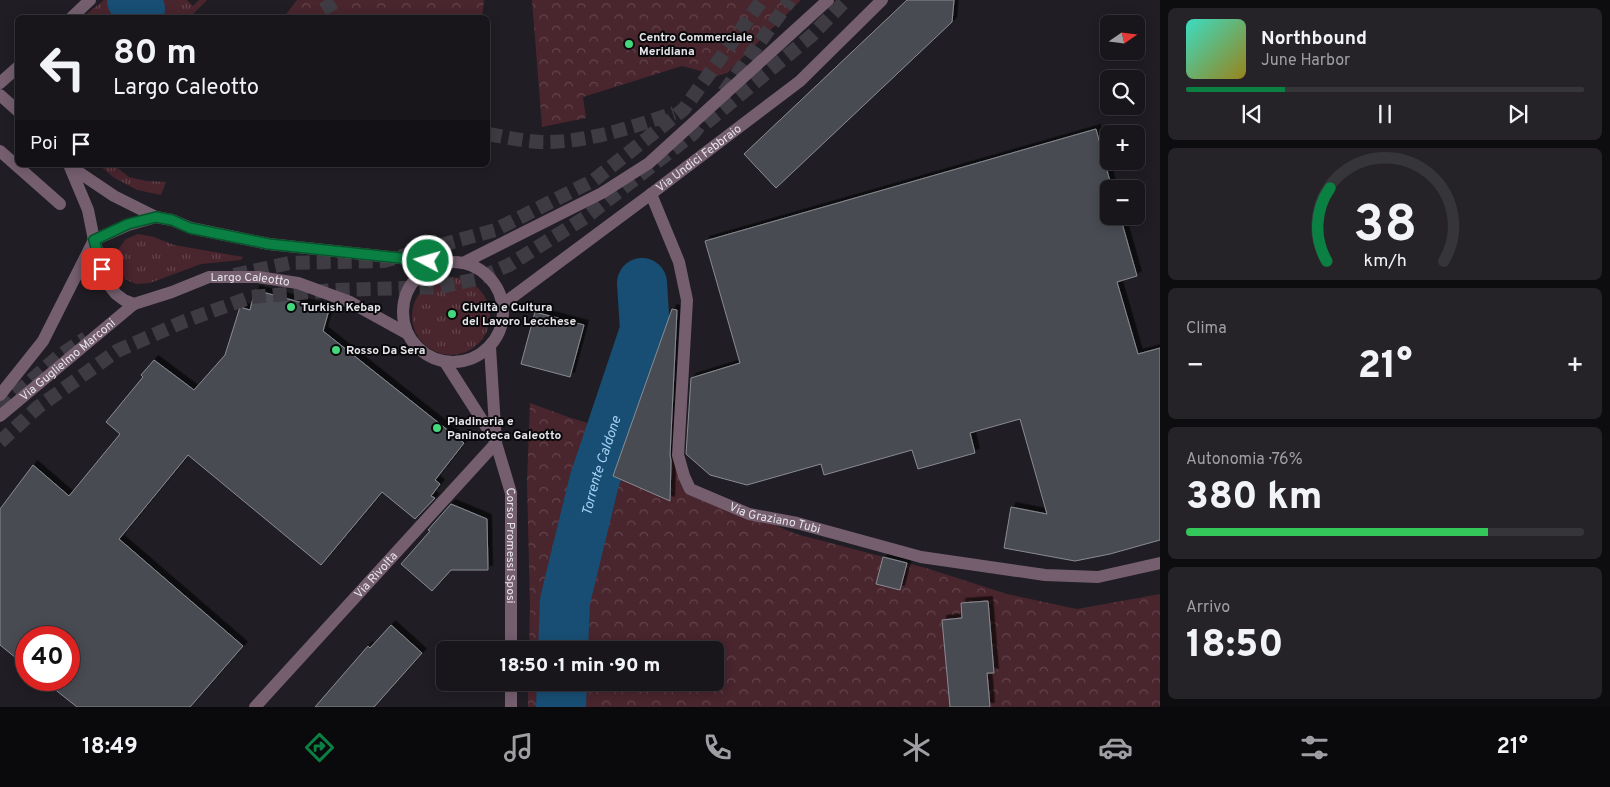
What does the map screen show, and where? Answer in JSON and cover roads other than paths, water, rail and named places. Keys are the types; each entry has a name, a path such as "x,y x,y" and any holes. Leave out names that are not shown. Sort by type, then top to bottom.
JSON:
{"street":[{"path":"74,15 90,0"},
{"path":"463,263 602,193 648,163 828,0"},
{"name":"Via Undici Febbraio","path":"503,304 800,81 882,0"},
{"path":"0,83 15,70"},
{"path":"0,95 15,108"},
{"path":"0,151 15,164"},
{"path":"18,167 60,204"},
{"path":"70,167 88,210 94,240 108,284 116,294 134,304"},
{"path":"71,167 114,196 156,217"},
{"name":"Via Graziano Tubi","path":"651,194 679,262 687,300 678,455 690,489 749,514 797,523 921,557 1045,575 1098,577 1160,563"},
{"name":"Largo Caleotto","path":"94,240 128,224 156,217 172,220 190,228 269,244 446,263 463,263 473,266 488,276 494,283 503,304 503,320 500,332 490,347"},
{"name":"Via Guglielmo Marconi","path":"0,395 43,341 94,240"},
{"name":"Largo Caleotto","path":"445,362 434,359 424,353 412,341 404,325 403,308 408,292 417,277 429,268 446,263"},
{"name":"Largo Caleotto","path":"134,304 210,277 258,277 298,283 350,302 408,334"},
{"name":"Via Guglielmo Marconi","path":"0,416 134,304"},
{"path":"445,362 462,362 478,356 490,347"},
{"name":"Corso Promessi Sposi","path":"490,347 496,443 511,493 511,641"},
{"name":"Corso Promessi Sposi","path":"445,362 496,443"},
{"name":"Via Rivolta","path":"255,707 496,443"},
{"path":"511,691 511,707"}],"waterway":[{"name":"Torrente Caldone","path":"132,0 140,9"},
{"name":"Torrente Caldone","path":"563,641 565,601 594,482 645,330 642,283"},
{"name":"Torrente Caldone","path":"561,707 562,691"}],"tunnel":[{"path":"325,0 334,15"},
{"path":"234,275 289,263 384,261 495,230 594,180 684,109 762,0"},
{"path":"724,92 790,0"},
{"path":"706,123 811,36 846,0"},
{"path":"0,442 38,407 117,351 185,321 251,297 335,290 440,287 477,279 509,265 586,217 694,133 710,111"},
{"path":"490,134 521,140 558,142 626,129 674,113"},
{"path":"0,408 59,356 86,338"}],"place":[{"name":"Centro Commerciale Meridiana","path":"629,44"},
{"name":"Turkish Kebap","path":"291,307"},
{"name":"Civiltà e Cultura del Lavoro Lecchese","path":"452,314"},
{"name":"Rosso Da Sera","path":"336,350"},
{"name":"Piadineria e Paninoteca Galeotto","path":"437,428"}]}
